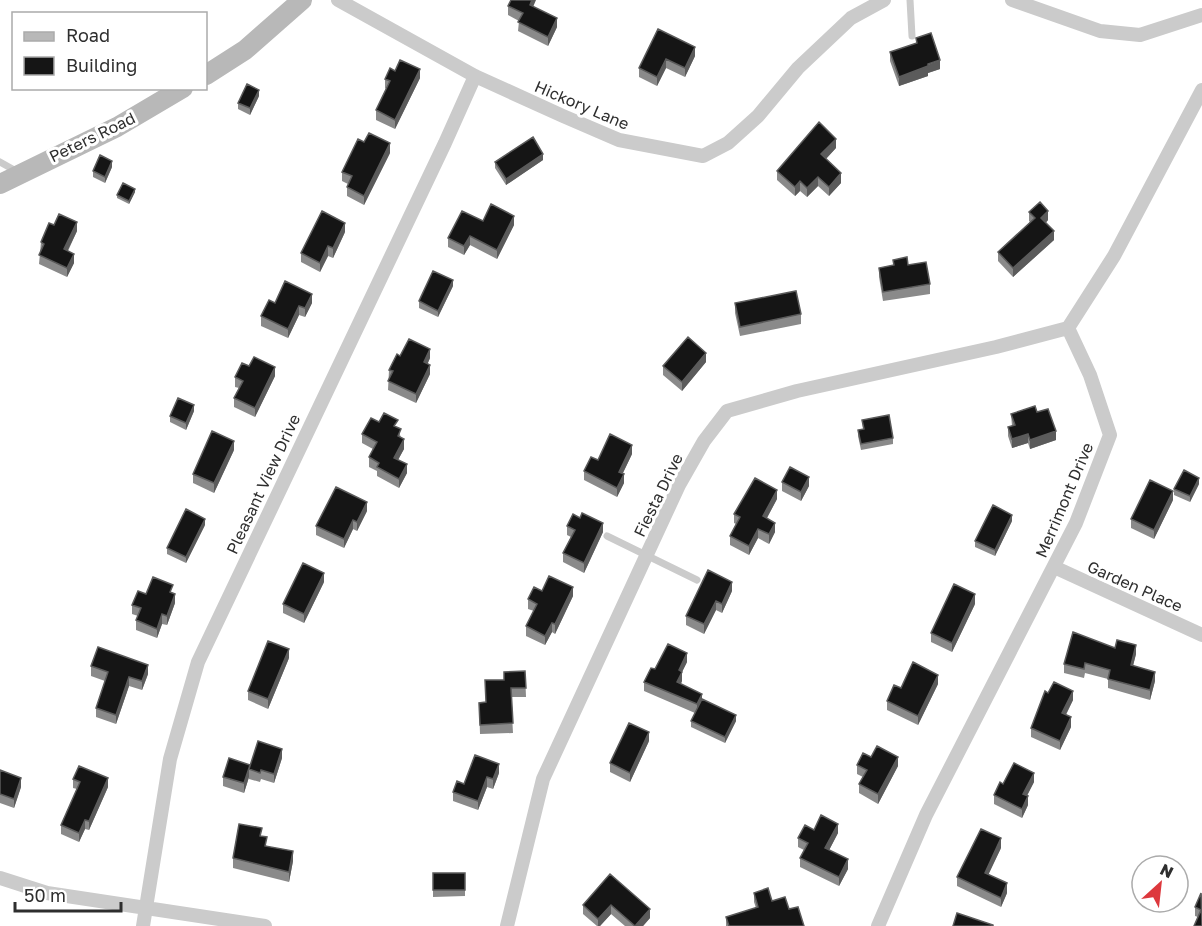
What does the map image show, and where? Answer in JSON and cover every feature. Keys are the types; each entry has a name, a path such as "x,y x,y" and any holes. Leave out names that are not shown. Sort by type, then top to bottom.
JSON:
{"street":[{"path":"207,74 245,50 302,0"},
{"name":"Hickory Lane","path":"338,0 475,76 619,140 703,156 728,143 751,123 798,68 851,18 884,0"},
{"path":"1012,0 1100,31 1140,35 1202,15"},
{"name":"Pleasant View Drive","path":"143,926 170,759 198,662 475,76"},
{"name":"Peters Road","path":"0,183 117,127 180,90"},
{"path":"1068,328 1114,256 1202,90"},
{"name":"Fiesta Drive","path":"507,926 543,779 679,485 704,441 727,411 797,391 996,347 1068,328"},
{"name":"Merrimont Drive","path":"878,926 926,815 1076,523 1110,435 1090,375 1068,328"},
{"name":"Garden Place","path":"1054,567 1202,635"},
{"path":"0,878 47,893 265,926"}],"lane":[{"path":"910,0 912,36"},
{"path":"0,162 18,173"},
{"path":"607,536 697,580"}],"building":[{"path":"511,0 532,0 530,5 557,18 548,37 518,22 523,13 508,6"},
{"path":"658,29 695,47 685,68 666,59 657,77 639,68"},
{"path":"931,33 940,60 899,77 890,52 917,43 916,38"},
{"path":"400,60 420,69 395,120 376,110 390,81 385,79 390,68 395,71"},
{"path":"247,84 259,90 250,108 238,103"},
{"path":"819,122 836,139 821,154 841,173 829,187 818,177 807,188 800,181 795,187 777,171"},
{"path":"369,133 390,143 364,196 347,187 352,176 342,172 358,139 364,142"},
{"path":"533,137 543,154 506,179 495,162"},
{"path":"100,155 112,161 105,177 93,171"},
{"path":"123,183 135,189 129,201 117,195"},
{"path":"1040,202 1048,211 1041,218 1054,231 1013,268 998,252 1035,218 1029,212"},
{"path":"491,204 514,216 497,250 470,236 464,246 448,238 462,211 483,221"},
{"path":"322,211 345,223 333,248 328,246 320,263 301,253"},
{"path":"59,214 77,222 64,249 74,254 67,268 39,255 44,244 41,242 49,223 54,225"},
{"path":"907,257 908,265 926,262 930,284 883,292 879,268 894,265 893,260"},
{"path":"433,271 453,280 438,311 419,301"},
{"path":"285,281 312,294 305,308 299,306 288,329 261,316 269,300 275,303"},
{"path":"796,291 801,314 740,327 735,303"},
{"path":"688,337 706,353 682,382 663,366"},
{"path":"409,339 430,349 424,362 430,365 416,394 388,381 393,371 389,370 397,354 400,356"},
{"path":"254,357 275,367 255,408 234,398 243,381 235,377 242,363 249,366"},
{"path":"178,398 194,405 186,423 170,416"},
{"path":"1035,406 1037,412 1048,409 1056,431 1030,440 1028,434 1012,439 1008,427 1015,425 1011,414"},
{"path":"384,413 398,420 394,426 401,429 398,436 404,439 394,458 407,464 399,479 377,467 379,463 369,457 377,442 362,434 371,418 379,422"},
{"path":"889,415 893,438 861,444 858,430 864,429 862,420"},
{"path":"212,431 234,441 214,483 193,474"},
{"path":"610,434 632,445 619,472 624,474 617,488 584,471 591,457 598,460"},
{"path":"790,467 809,477 801,492 782,482"},
{"path":"1184,470 1199,478 1190,496 1174,489"},
{"path":"755,478 777,490 763,516 775,523 769,534 758,529 749,546 730,536 740,517 734,514"},
{"path":"1150,480 1173,491 1154,530 1131,519"},
{"path":"336,487 367,502 357,522 353,520 344,539 316,526"},
{"path":"993,505 1012,515 995,550 975,541"},
{"path":"186,509 205,519 186,557 167,548"},
{"path":"582,513 603,523 584,563 563,553 575,530 567,526 573,514 580,518"},
{"path":"303,563 324,573 304,614 283,604"},
{"path":"708,570 732,582 722,604 716,601 704,624 686,616"},
{"path":"549,576 573,587 555,624 552,623 545,636 526,626 537,604 528,599 534,587 542,591"},
{"path":"153,577 173,585 170,592 175,594 167,616 162,614 157,629 136,620 141,608 132,605 138,591 146,594"},
{"path":"954,584 975,594 952,643 931,633"},
{"path":"1073,632 1115,648 1117,640 1136,645 1131,665 1155,672 1150,690 1108,679 1110,670 1085,663 1084,669 1064,664"},
{"path":"268,641 289,649 268,699 248,691"},
{"path":"668,644 687,653 679,670 682,672 677,682 702,694 697,704 644,682 651,668 655,669"},
{"path":"98,647 148,665 142,681 129,677 116,715 96,708 108,672 91,666"},
{"path":"913,662 938,675 918,716 887,701 894,685 901,688"},
{"path":"525,671 526,688 511,688 513,723 480,725 479,703 486,702 485,680 504,680 504,672"},
{"path":"1054,682 1073,691 1062,713 1071,717 1060,741 1031,728 1045,691 1048,693"},
{"path":"702,699 736,715 725,737 691,721"},
{"path":"629,723 649,732 630,773 610,763"},
{"path":"258,741 282,749 274,774 249,769"},
{"path":"877,746 898,757 878,794 859,784 867,770 857,765 863,753 871,757"},
{"path":"475,755 499,764 493,779 487,777 478,801 453,792 457,781 464,784"},
{"path":"229,758 250,765 244,783 223,777"},
{"path":"1014,763 1034,773 1023,794 1028,796 1022,809 994,795 1000,782 1003,784"},
{"path":"79,766 108,778 89,821 85,820 79,833 61,825 80,782 73,779"},
{"path":"0,770 21,778 14,799 0,794"},
{"path":"821,815 838,824 825,848 848,859 839,877 800,858 808,843 798,838 805,825 814,830"},
{"path":"239,824 262,828 260,836 267,837 265,846 293,851 289,872 233,858"},
{"path":"981,829 1001,838 985,873 1007,883 1001,898 957,877"},
{"path":"433,873 465,873 465,890 433,890"},
{"path":"610,874 650,909 635,926 611,905 598,919 583,905"},
{"path":"768,888 772,901 785,897 789,909 798,907 804,926 729,926 726,917 758,907 754,893"},
{"path":"1201,893 1202,926 1194,926 1201,910 1195,907"},
{"path":"957,913 993,925 993,926 953,926"}]}
